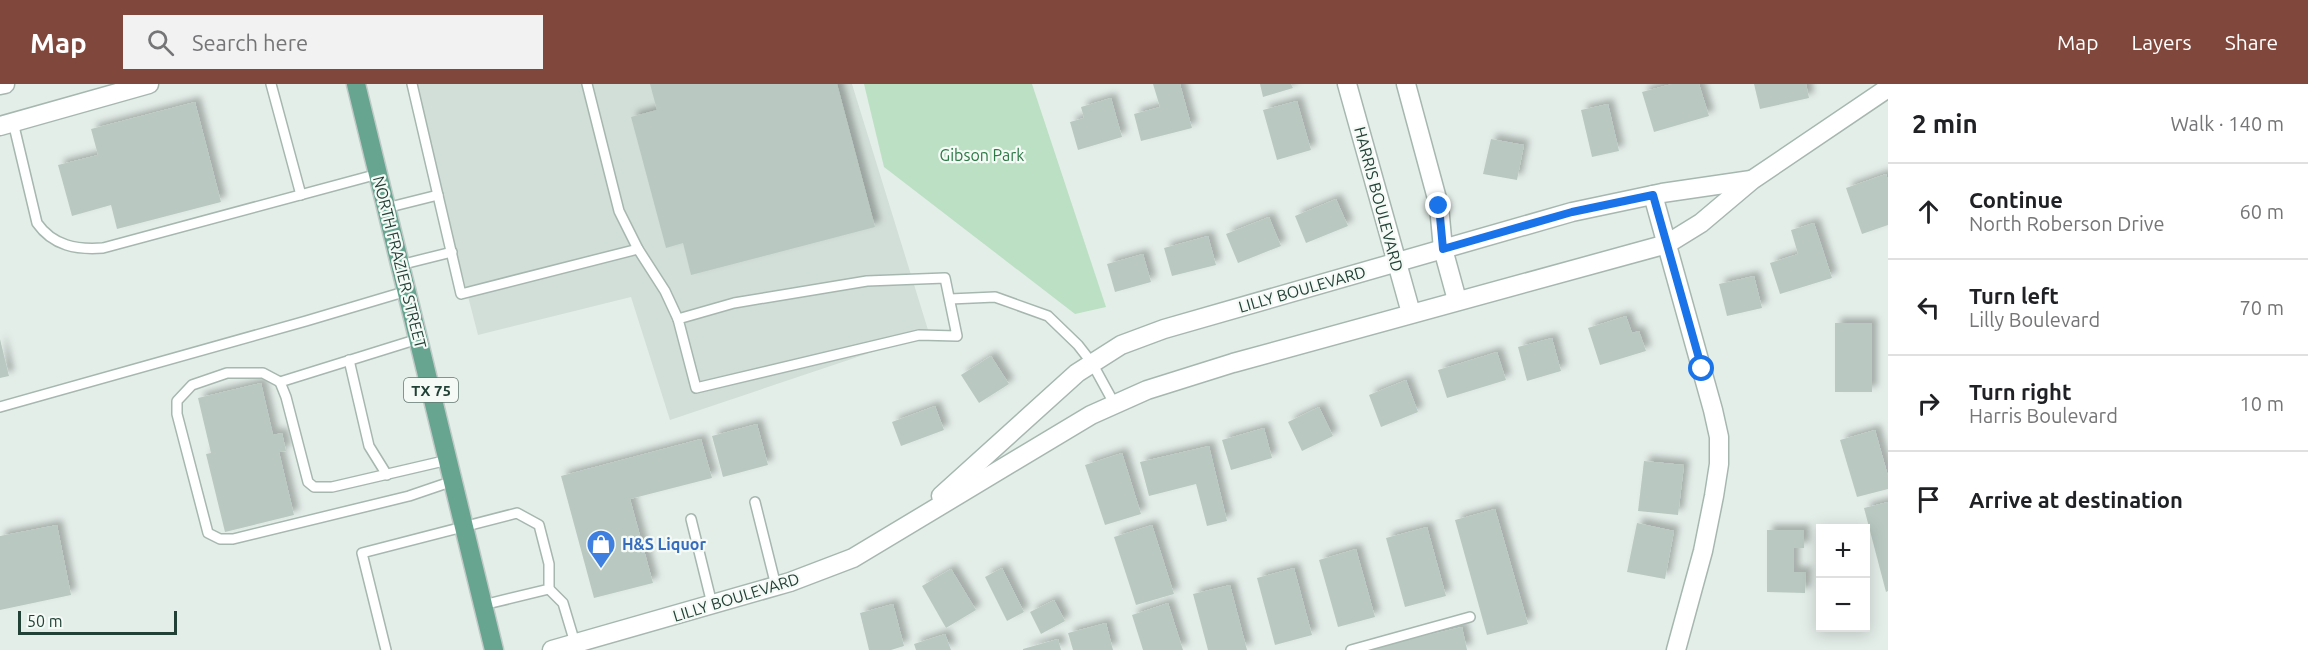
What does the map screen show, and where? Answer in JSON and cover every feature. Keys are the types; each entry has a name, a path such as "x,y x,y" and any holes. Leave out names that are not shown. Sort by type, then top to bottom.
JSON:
{"main road":[{"name":"NORTH FRAZIER STREET","path":"356,84 483,605 491,648"}],"street":[{"path":"0,86 5,84"},
{"path":"7,124 149,84"},
{"name":"HARRIS BOULEVARD","path":"1347,84 1411,313"},
{"path":"1406,84 1439,206 1443,249 1457,300"},
{"name":"LILLY BOULEVARD","path":"552,650 776,586 853,558 1091,415 1147,390 1233,363 1457,300 1667,244 1701,223 1752,180 1885,87"},
{"name":"LILLY BOULEVARD","path":"913,523 1077,373 1121,345 1164,328 1572,212 1653,195 1752,180"},
{"path":"1653,195 1719,436 1719,464 1703,551 1676,650"}],"lane":[{"path":"271,84 301,195"},
{"path":"412,84 461,294 638,249"},
{"path":"587,84 619,211 638,249 665,291 678,319 696,388 919,334 957,336 945,278 867,281 734,303 678,319"},
{"path":"7,124 37,223 45,235 82,249 103,248 378,174"},
{"path":"386,207 438,195"},
{"path":"400,265 452,252"},
{"path":"0,407 407,291"},
{"path":"950,299 995,297 1048,315 1078,345 1092,363 1115,405"},
{"path":"280,382 418,339"},
{"path":"349,360 369,446 387,475"},
{"path":"448,460 332,487 314,487 308,482 280,382 263,373 227,373 192,385 177,401 177,414 208,533 220,539 233,538 409,496 453,480"},
{"path":"755,502 776,586"},
{"path":"386,650 362,553 518,513 538,525 549,564 549,589 563,603 575,643"},
{"path":"691,519 712,604"},
{"path":"483,605 549,589"},
{"path":"1351,650 1470,617"}],"shaded area":[{"path":"413,84 852,84 929,333 670,420 631,297 478,335"}],"green space":[{"name":"Gibson Park","path":"864,84 1032,84 1106,307 1075,314 884,167"}],"building":[{"path":"650,84 837,84 875,227 691,275 683,243 666,248 631,117 657,110"},
{"path":"1153,84 1180,84 1192,128 1141,141 1134,114 1160,107"},
{"path":"1260,84 1291,84 1293,88 1263,97"},
{"path":"1672,84 1699,84 1709,116 1654,132 1642,92"},
{"path":"1754,84 1806,84 1809,98 1760,109"},
{"path":"1111,98 1122,137 1078,150 1070,122 1084,118 1081,107"},
{"path":"1297,101 1311,150 1277,160 1263,110"},
{"path":"195,102 221,202 117,229 111,205 72,216 58,165 98,155 91,129"},
{"path":"1608,104 1619,151 1592,157 1581,110"},
{"path":"1491,139 1524,145 1517,180 1483,174"},
{"path":"1886,174 1888,225 1862,234 1846,188"},
{"path":"1336,199 1348,226 1306,243 1295,216"},
{"path":"1269,217 1281,246 1238,263 1226,234"},
{"path":"1814,223 1832,278 1780,294 1770,263 1798,254 1791,230"},
{"path":"1208,236 1216,265 1172,276 1164,248"},
{"path":"1143,254 1151,282 1115,292 1107,264"},
{"path":"1754,276 1762,308 1727,316 1719,284"},
{"path":"1626,316 1632,333 1639,331 1646,351 1600,365 1588,328"},
{"path":"1835,323 1872,323 1872,392 1835,392"},
{"path":"1552,338 1561,371 1527,381 1518,347"},
{"path":"0,339 9,376 0,378"},
{"path":"1497,352 1506,380 1447,398 1438,370"},
{"path":"991,356 1009,384 979,403 961,375"},
{"path":"1406,380 1418,412 1381,427 1369,395"},
{"path":"261,383 273,435 282,433 286,451 279,452 294,515 225,532 206,454 211,453 198,398"},
{"path":"935,406 944,430 901,446 892,422"},
{"path":"1319,407 1333,436 1302,451 1288,422"},
{"path":"757,424 768,465 723,477 712,436"},
{"path":"1264,428 1272,458 1231,470 1222,440"},
{"path":"1875,430 1888,476 1888,489 1857,497 1840,440"},
{"path":"701,439 712,478 630,499 653,583 594,598 561,476"},
{"path":"1209,446 1227,521 1207,526 1196,484 1149,496 1140,462"},
{"path":"1122,453 1141,514 1105,525 1085,465"},
{"path":"1644,461 1684,465 1678,515 1638,511"},
{"path":"1888,502 1888,591 1886,592 1870,524 1864,508"},
{"path":"1495,509 1528,624 1487,635 1455,520"},
{"path":"1637,523 1674,531 1665,579 1627,572"},
{"path":"57,525 71,595 0,610 0,536"},
{"path":"1152,525 1174,594 1136,605 1114,537"},
{"path":"1427,527 1446,596 1405,607 1386,538"},
{"path":"1767,530 1804,530 1804,548 1794,548 1794,572 1806,572 1805,593 1767,592"},
{"path":"1356,549 1375,617 1338,627 1319,560"},
{"path":"1002,568 1024,612 1007,621 985,577"},
{"path":"1294,568 1312,635 1275,645 1257,578"},
{"path":"951,569 976,610 946,628 922,586"},
{"path":"1230,585 1247,650 1208,650 1193,594"},
{"path":"1054,600 1065,621 1041,634 1030,612"},
{"path":"1168,603 1183,650 1143,650 1132,615"},
{"path":"893,604 904,646 891,650 869,650 860,613"},
{"path":"1106,623 1113,650 1073,650 1068,633"},
{"path":"1462,627 1467,650 1367,650 1367,649"},
{"path":"945,634 951,650 916,650 914,644"},
{"path":"1058,639 1061,650 1023,650 1023,649"}],"place":[{"name":"H&S Liquor","path":"601,570"}],"route":[{"path":"1439,206 1443,249 1572,212 1653,195 1702,369"}]}
